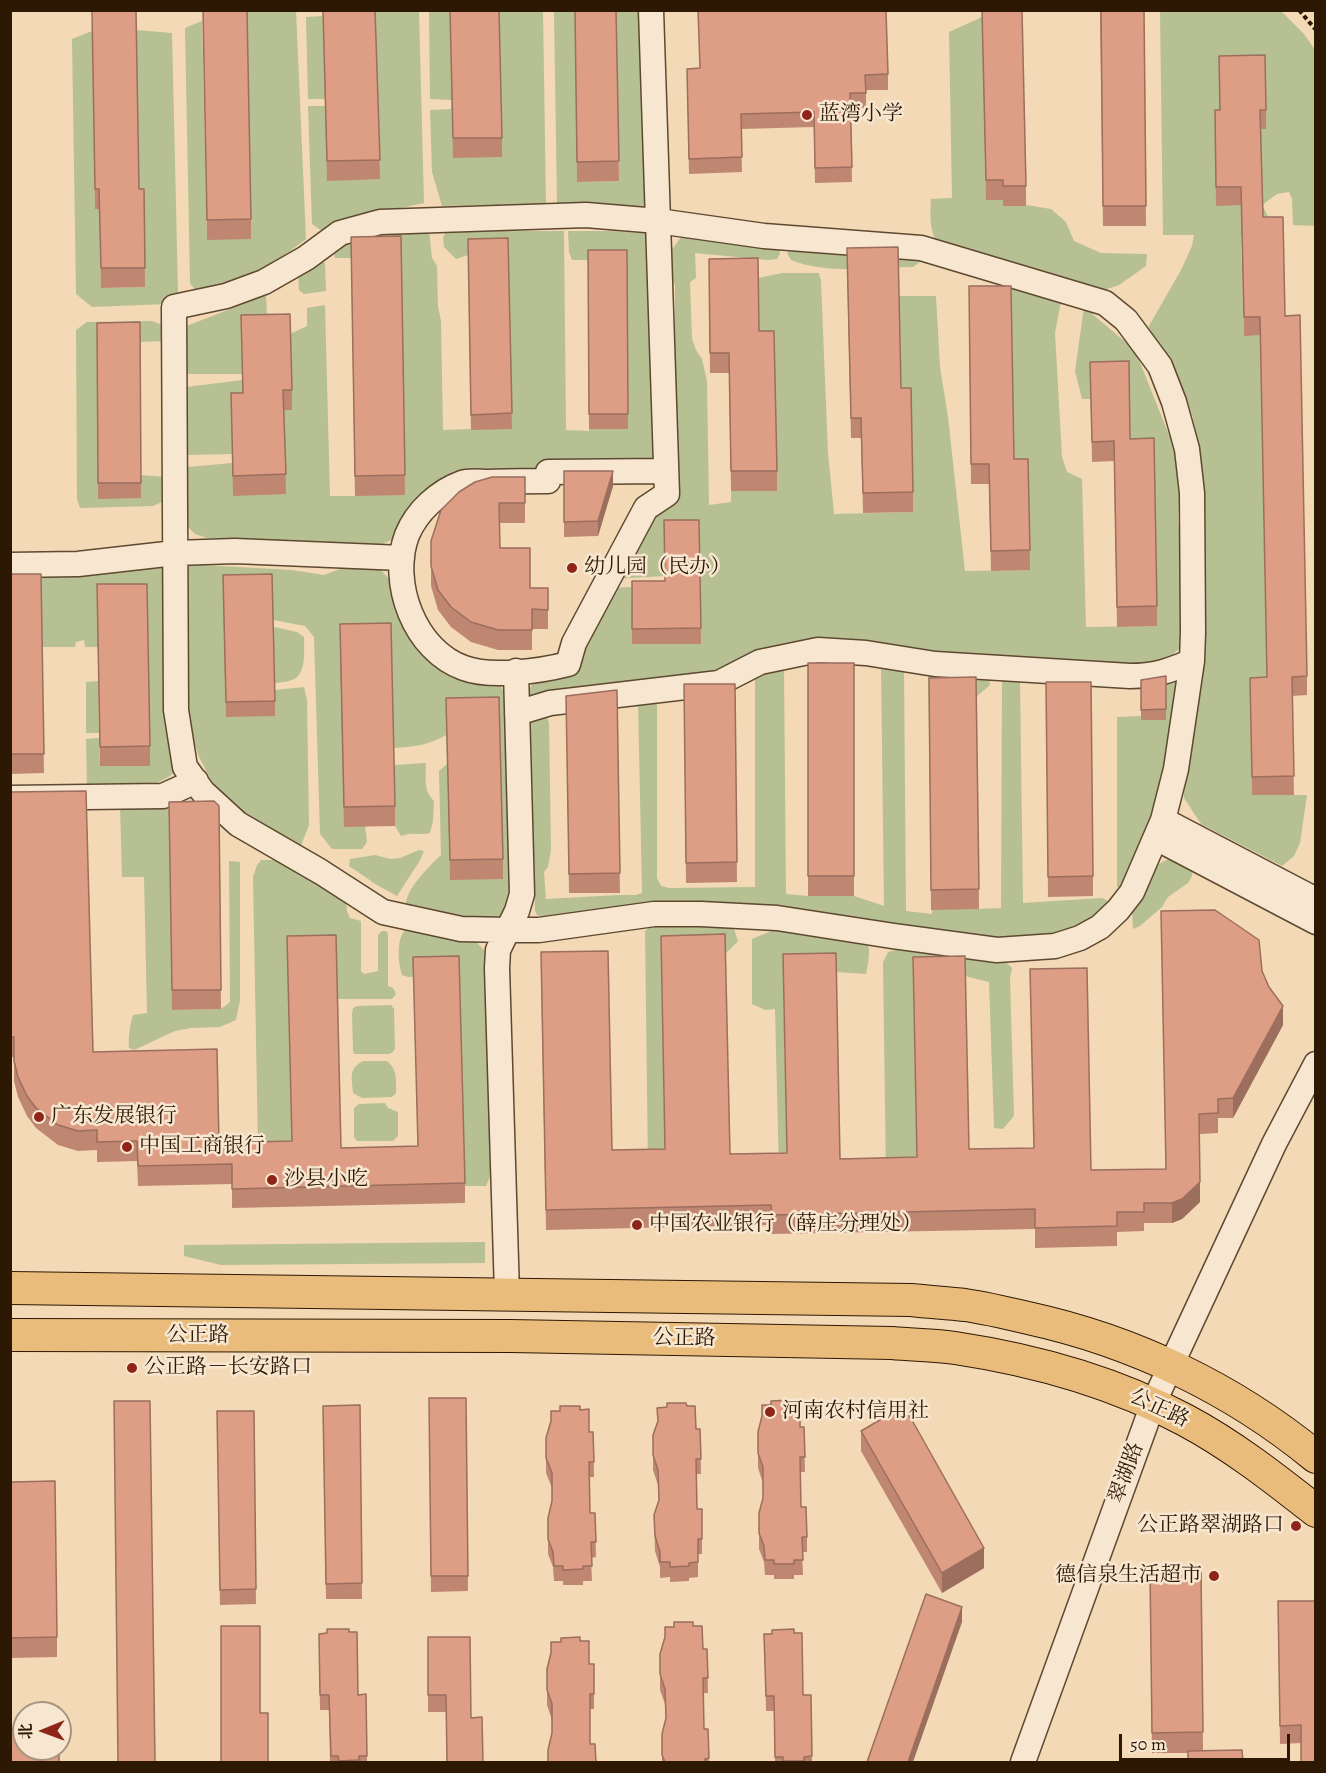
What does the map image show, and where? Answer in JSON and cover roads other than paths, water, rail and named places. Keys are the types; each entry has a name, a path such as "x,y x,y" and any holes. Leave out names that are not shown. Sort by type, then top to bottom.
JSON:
{"main road":[{"name":"公正路","path":"10,1287 911,1300 967,1305 1064,1326 1115,1342 1222,1392 1279,1429 1316,1457"},
{"name":"公正路","path":"10,1335 510,1336 892,1343 954,1348 1009,1358 1080,1376 1153,1404 1186,1420 1255,1464 1316,1511"}],"street":[{"path":"651,10 667,494 646,508 574,643 568,664 552,668 487,673 464,668 437,653 421,634 408,609 402,558 408,535 418,517 432,500 446,490 465,482 548,481 548,472 666,471"},
{"path":"586,215 658,221 764,236 921,248 1105,303 1126,320 1160,366 1174,402 1187,448 1192,493 1192,661 1176,769 1160,829 1132,892 1118,910 1100,927 1080,938 1055,946 997,950 777,918 701,914 654,915 539,930 461,929 383,912 321,872 238,824 203,792 185,766 176,710 176,553 174,307 226,296 264,282 306,258 340,233 380,222 586,215"},
{"path":"10,565 78,564 176,553 235,551 402,558"},
{"path":"517,713 550,704 719,683 760,662 818,650 866,653 934,664 1130,676 1168,672 1192,661"},
{"path":"507,1294 497,968 498,950 517,911 522,894 516,671"},
{"path":"10,798 163,796 196,781"},
{"path":"1160,829 1316,900"},
{"path":"1160,829 1316,922"},
{"name":"翠湖路","path":"1023,1762 1153,1404 1274,1144 1316,1064"}],"place":[{"name":"蓝湾小学","path":"807,115"},
{"name":"幼儿园（民办）","path":"572,568"},
{"name":"广东发展银行","path":"39,1117"},
{"name":"中国工商银行","path":"127,1147"},
{"name":"沙县小吃","path":"272,1180"},
{"name":"中国农业银行（薛庄分理处）","path":"637,1225"},
{"name":"公正路－长安路口","path":"132,1368"},
{"name":"河南农村信用社","path":"770,1412"},
{"name":"公正路翠湖路口","path":"1296,1526"},
{"name":"德信泉生活超市","path":"1214,1576"}]}
